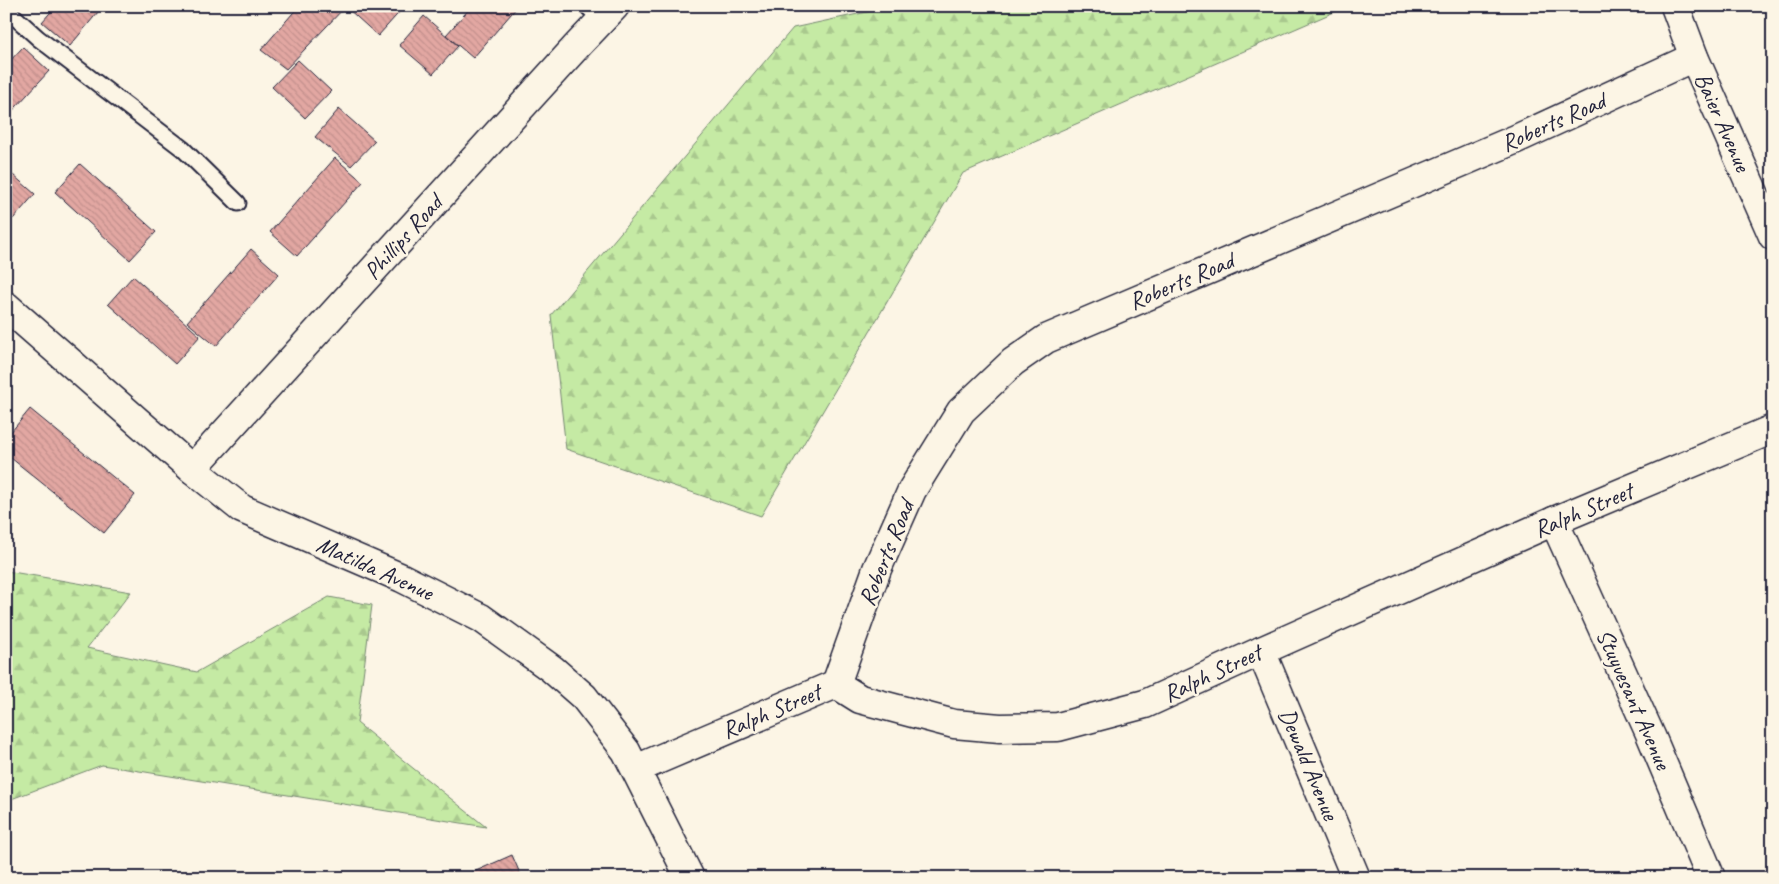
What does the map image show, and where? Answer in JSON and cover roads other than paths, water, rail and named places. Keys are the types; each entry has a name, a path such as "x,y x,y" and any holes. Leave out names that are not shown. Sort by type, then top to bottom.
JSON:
{"street":[{"name":"Baier Avenue","path":"1675,6 1694,58 1773,236"},
{"name":"Phillips Road","path":"192,469 602,11"},
{"name":"Roberts Road","path":"836,684 877,569 912,490 961,411 1013,362 1046,339 1514,140 1694,58"},
{"name":"Matilda Avenue","path":"6,306 192,469 242,510 402,578 481,618 552,669 584,697 626,750 690,878"},
{"name":"Ralph Street","path":"636,769 836,684 860,699 954,724 1000,728 1058,727 1145,704 1261,650 1554,521 1773,429"},
{"name":"Stuyvesant Avenue","path":"1554,521 1651,736 1711,878"},
{"name":"Dewald Avenue","path":"1261,650 1356,878"}],"lane":[{"path":"6,9 38,38 184,149 238,203"}]}
